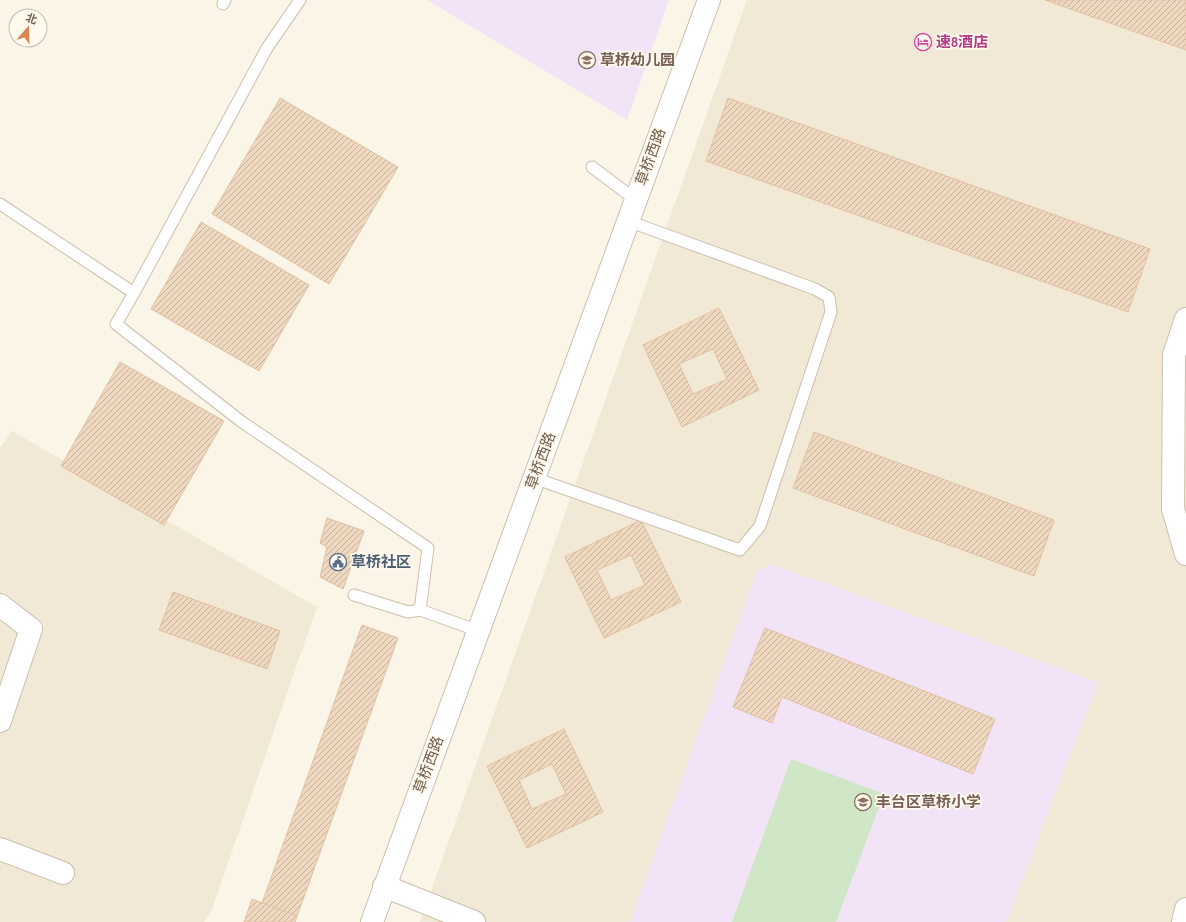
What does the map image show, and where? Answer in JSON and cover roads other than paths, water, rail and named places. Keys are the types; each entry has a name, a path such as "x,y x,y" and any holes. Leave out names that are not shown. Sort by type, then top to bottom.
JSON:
{"street":[{"name":"草桥西路","path":"372,922 708,0"},
{"path":"1186,319 1174,355 1173,509 1186,554"},
{"path":"0,604 31,629 0,721"},
{"path":"0,849 63,873"},
{"path":"384,886 474,922"},
{"path":"1183,922 1186,909"}],"lane":[{"path":"300,0 267,48 134,294 116,324 242,422 428,548 420,610"},
{"path":"592,167 636,200"},
{"path":"0,204 134,294"},
{"path":"534,478 740,550 760,526 831,312 829,297 816,288 628,221"},
{"path":"354,595 408,612 420,610 479,631"}],"place":[{"name":"速8酒店","path":"923,42"},
{"name":"草桥幼儿园","path":"587,60"},
{"name":"草桥社区","path":"338,562"},
{"name":"丰台区草桥小学","path":"863,802"}]}
